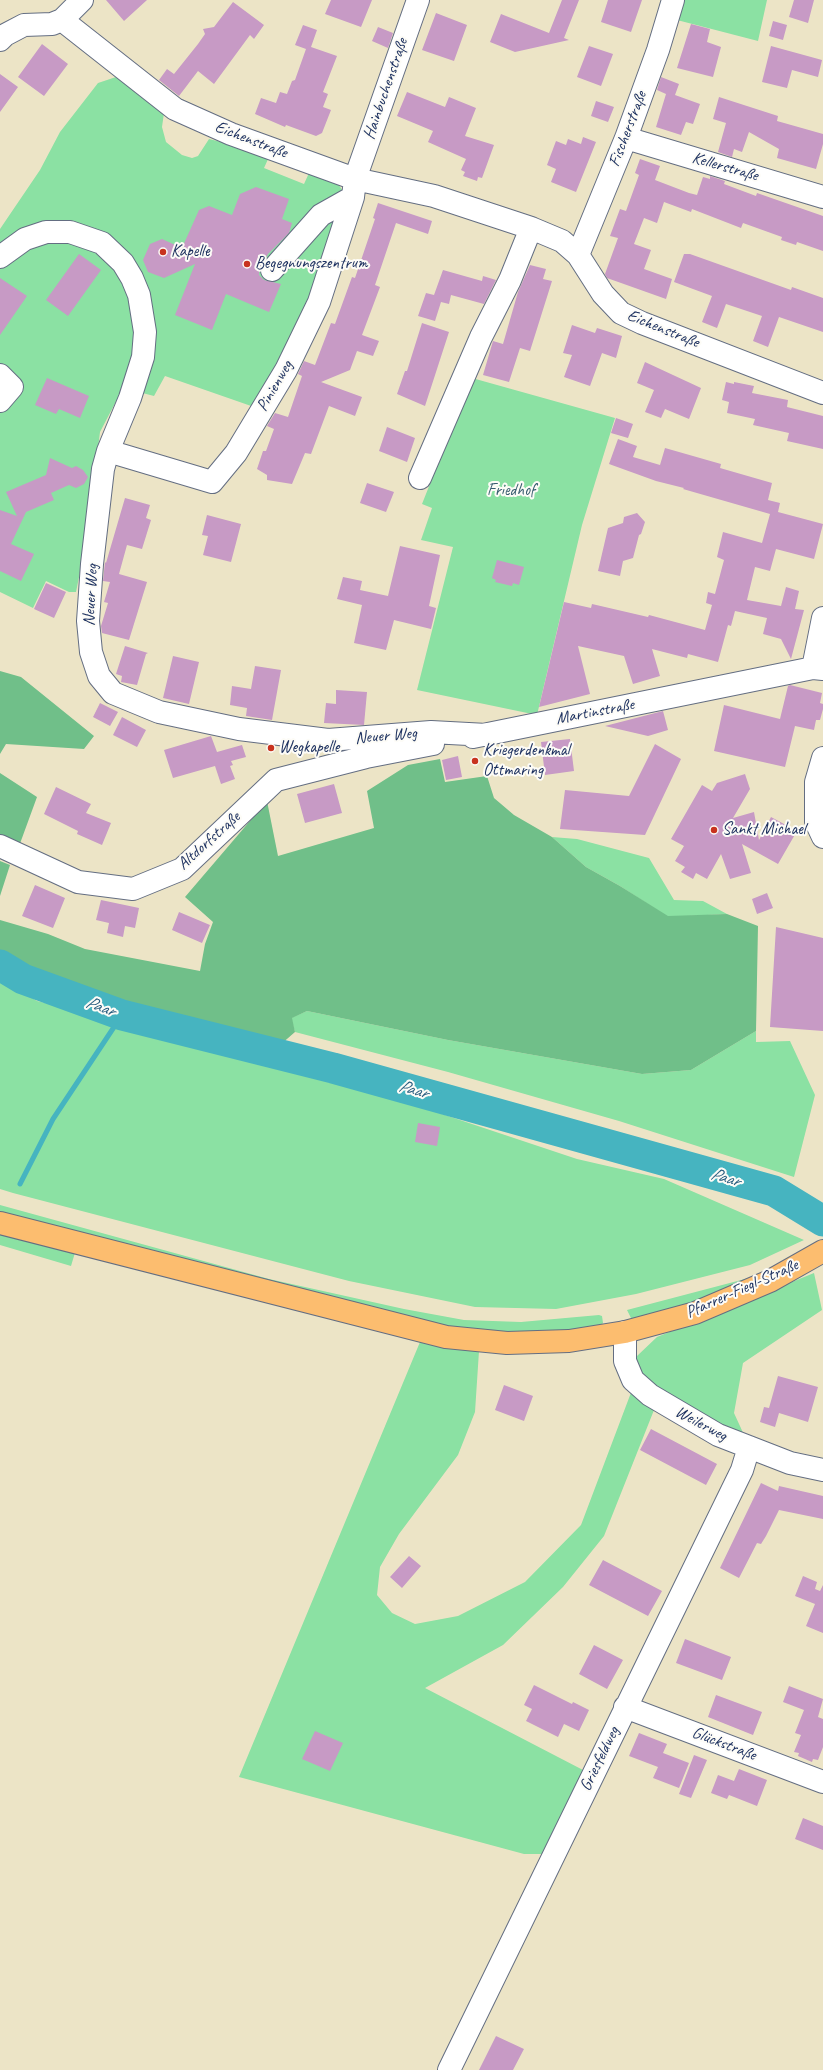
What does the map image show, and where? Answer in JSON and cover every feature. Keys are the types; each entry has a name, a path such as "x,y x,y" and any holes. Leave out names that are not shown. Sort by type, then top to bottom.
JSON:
{"main road":[{"name":"Pfarrer-Fiegl-Straße","path":"0,1223 446,1337 507,1342 562,1342 625,1332 695,1313 770,1281 823,1251"}],"street":[{"path":"0,40 4,35 24,25 52,24 62,20 82,0"},
{"name":"Hainbuchenstraße","path":"354,188 418,0"},
{"name":"Fischerstraße","path":"578,255 626,138 658,50 673,0"},
{"name":"Eichenstraße","path":"62,20 175,109 354,188 434,196 531,228 562,241 578,255 602,294 621,313 642,323 823,393"},
{"name":"Kellerstraße","path":"626,138 823,197"},
{"path":"272,270 321,215 354,188"},
{"name":"Pinienweg","path":"108,451 212,482 236,453 286,370 319,302 354,188"},
{"path":"420,478 481,337 510,280 531,228"},
{"name":"Neuer Weg","path":"0,257 25,239 46,232 70,232 102,243 123,263 132,278 139,295 145,332 143,357 130,398 108,451 103,469 96,526 88,621 91,652 97,670 113,693 166,713 239,729 328,740 431,732 487,735"},
{"path":"0,375 12,387 0,401"},
{"path":"818,668 823,618"},
{"name":"Martinstraße","path":"366,757 487,735 818,668"},
{"name":"Altdorfstraße","path":"0,846 78,882 133,888 182,869 276,780 366,757"},
{"path":"822,837 816,822 816,782 823,758"},
{"name":"Weilerweg","path":"625,1332 625,1361 633,1380 650,1395 718,1435 790,1462 823,1470"},
{"name":"Griesfeldweg","path":"449,2070 742,1470 749,1447"},
{"name":"Glückstraße","path":"625,1707 823,1782"}],"green space":[{"path":"681,0 767,0 758,41 677,20"},
{"path":"119,76 164,113 162,127 166,142 182,155 192,158 198,156 209,139 242,147 269,157 264,168 304,184 309,173 338,184 343,191 343,196 309,299 277,369 254,407 165,376 154,396 123,388 100,432 87,537 76,592 69,592 46,581 33,608 0,592 0,229 40,170 60,132 98,83"},
{"name":"Friedhof","path":"472,378 615,418 582,525 537,715 417,690 453,547 421,540 432,508 422,504"},
{"path":"0,671 21,677 94,736 84,749 6,744 0,754"},
{"path":"440,759 445,782 487,776 494,798 514,815 552,837 586,867 668,916 727,914 758,926 756,1031 691,1070 642,1074 448,1040 307,1011 292,1018 295,1032 272,1052 139,1019 54,990 0,959 0,920 48,934 85,949 200,971 205,944 213,922 185,897 267,801 278,856 374,828 367,791 408,765"},
{"path":"0,773 37,797 18,849 0,839"},
{"path":"552,837 577,839 649,858 674,900 703,901 727,914 668,917 620,886 586,867"},
{"path":"0,861 10,865 0,896"},
{"path":"0,979 37,1001 122,1022 287,1070 328,1078 409,1103 577,1159 664,1179 804,1240 750,1265 636,1294 556,1309 475,1307 349,1281 0,1189"},
{"path":"307,1011 448,1040 642,1074 691,1070 756,1031 756,1042 790,1041 815,1095 794,1177 619,1121 448,1072 295,1032 291,1018"},
{"path":"0,1205 269,1279 404,1309 464,1320 521,1322 599,1315 602,1316 603,1323 598,1329 528,1334 462,1331 0,1219"},
{"path":"0,1226 77,1246 71,1266 0,1245"},
{"path":"814,1273 822,1310 743,1363 734,1413 745,1437 633,1380 637,1356 657,1337"},
{"path":"764,1274 724,1294 633,1322 627,1310"},
{"path":"420,1342 479,1351 475,1412 458,1455 399,1534 380,1567 377,1595 392,1613 415,1624 458,1616 525,1582 581,1525 632,1390 656,1405 604,1536 563,1587 503,1645 425,1688 583,1770 542,1854 524,1854 239,1777"}],"building":[{"path":"106,0 147,0 124,21"},
{"path":"331,0 372,0 361,27 325,14"},
{"path":"562,0 579,0 564,38 569,40 515,52 490,42 501,14 549,33"},
{"path":"608,0 642,0 631,32 601,22"},
{"path":"794,0 814,0 808,23 789,17"},
{"path":"233,2 264,25 254,39 250,35 214,84 198,71 179,96 159,80 167,69 174,74 205,34 203,29 214,27"},
{"path":"436,13 467,25 454,61 422,50"},
{"path":"773,21 787,25 783,40 769,36"},
{"path":"691,24 710,29 707,42 721,47 713,77 677,68"},
{"path":"303,25 317,30 311,47 337,56 323,92 328,94 323,107 331,110 322,133 316,136 286,125 285,127 255,114 261,98 276,103 280,92 287,94 292,81 295,80 306,49 295,45"},
{"path":"378,27 393,33 388,48 372,41"},
{"path":"42,44 68,64 44,96 18,77"},
{"path":"589,46 613,54 601,86 577,77"},
{"path":"771,46 822,60 818,77 792,70 787,88 762,82"},
{"path":"0,74 18,87 0,112"},
{"path":"661,77 679,84 675,95 700,104 693,124 686,122 681,135 656,127 666,94 657,90"},
{"path":"407,92 445,107 449,97 476,108 465,136 494,145 482,178 478,177 477,181 463,176 465,172 461,170 466,159 428,142 433,131 397,116"},
{"path":"719,97 778,116 777,121 823,134 823,144 816,169 777,158 779,149 749,132 742,152 734,149 732,157 718,152 726,123 713,119"},
{"path":"596,101 614,107 608,122 591,116"},
{"path":"583,137 596,142 576,192 551,182 556,169 547,165 556,141 566,145 568,139 581,144"},
{"path":"640,159 660,166 655,180 689,193 697,195 703,177 710,179 710,176 725,181 724,184 756,196 757,193 823,216 823,251 797,242 796,245 781,240 782,237 743,223 741,228 692,209 691,212 664,202 657,223 644,218 634,244 651,250 644,269 672,279 666,299 607,278 605,274 618,238 610,236 620,209 626,211 639,175 635,173"},
{"path":"256,187 289,199 282,219 292,223 289,233 268,254 260,267 259,275 264,280 281,284 269,312 226,294 212,330 175,315 195,264 164,278 148,272 143,260 150,244 162,239 182,248 199,210 209,206 232,215 240,194"},
{"path":"378,203 432,221 428,234 396,223 375,285 380,287 362,335 379,341 373,356 357,351 350,370 321,382 362,397 355,416 329,406 311,454 305,453 292,484 267,480 267,475 257,469 263,451 266,451 274,429 267,426 275,413 288,417 302,376 298,374 304,361 315,365 331,323 335,324 352,277 355,278 375,219 373,218"},
{"path":"79,254 101,270 68,316 46,300"},
{"path":"684,254 690,254 791,290 792,287 823,298 823,332 779,317 768,347 753,341 762,316 726,304 717,328 702,322 712,296 674,282"},
{"path":"530,265 546,269 543,279 552,281 530,351 520,348 509,382 483,375 493,341 503,344 518,292"},
{"path":"443,270 482,281 483,276 496,280 484,304 451,295 449,304 441,302 435,321 418,316 426,293 434,295"},
{"path":"0,278 27,296 0,335"},
{"path":"422,323 449,332 425,406 397,394 405,371 407,371"},
{"path":"572,325 595,333 597,328 622,336 616,358 602,353 590,386 564,377 572,355 563,353"},
{"path":"645,362 701,388 689,419 665,409 661,418 645,412 654,390 637,383"},
{"path":"47,378 89,396 80,418 59,409 56,414 35,405"},
{"path":"726,382 754,386 752,393 788,400 787,407 823,416 823,449 787,441 789,433 753,425 755,419 727,413 729,402 722,400"},
{"path":"616,418 633,424 628,438 611,433"},
{"path":"387,427 415,438 407,462 379,451"},
{"path":"618,439 637,446 633,457 660,465 665,448 721,464 720,468 772,483 768,500 780,503 778,512 823,524 814,559 776,549 770,571 755,567 747,600 781,606 786,587 799,591 795,609 804,610 791,659 781,639 763,634 767,618 735,611 731,626 728,625 718,662 688,654 687,658 652,649 660,676 633,684 624,656 578,646 590,694 539,707 564,602 591,608 592,604 648,617 649,615 705,630 712,605 706,603 708,592 715,594 724,560 717,557 723,532 762,543 770,514 656,481 609,464"},
{"path":"50,458 72,468 76,466 83,470 88,477 84,484 76,488 69,485 51,493 54,500 26,512 11,544 34,554 21,581 0,571 0,510 17,516 6,492 46,475"},
{"path":"367,483 394,492 386,512 360,503"},
{"path":"125,498 150,505 146,518 151,520 142,549 127,545 119,574 147,582 129,640 102,633 101,626 108,603 104,602 110,582 103,581 105,562 106,563"},
{"path":"637,513 645,522 641,534 639,535 633,558 623,561 620,576 598,571 608,528 623,523 624,517"},
{"path":"207,515 241,524 231,562 203,555 208,536 202,535"},
{"path":"400,546 440,555 429,606 436,608 431,629 394,620 386,650 354,643 362,605 337,599 343,577 362,581 360,590 388,596"},
{"path":"497,560 524,567 519,585 513,583 512,586 495,582 496,580 492,578"},
{"path":"46,583 66,592 54,618 34,609"},
{"path":"125,646 148,653 146,654 137,685 121,682 122,676 116,674"},
{"path":"173,656 199,662 189,704 163,698"},
{"path":"255,666 281,670 272,720 246,716 247,708 230,705 232,686 251,689"},
{"path":"790,685 822,693 820,703 823,704 823,709 820,720 816,720 814,730 795,726 785,767 714,751 724,705 780,719 788,686"},
{"path":"336,690 367,692 364,725 324,723 326,703 336,704"},
{"path":"100,703 118,712 110,726 93,717"},
{"path":"663,711 668,730 648,736 605,726"},
{"path":"122,717 146,730 137,747 113,735"},
{"path":"211,736 217,752 242,745 246,757 231,761 233,765 230,766 235,779 221,784 215,766 173,778 164,750"},
{"path":"570,739 574,771 545,775 541,742"},
{"path":"655,744 681,759 645,835 560,829 565,790 629,796"},
{"path":"458,756 462,777 446,780 442,760"},
{"path":"745,774 750,789 733,818 754,812 759,840 771,817 797,831 778,864 742,844 751,873 730,879 721,854 707,879 696,873 693,879 681,872 685,867 675,861 684,846 671,839 702,785 712,791 717,783"},
{"path":"334,784 342,813 305,823 297,794"},
{"path":"56,787 91,804 86,813 111,823 102,845 77,834 78,831 44,814"},
{"path":"35,885 65,898 53,928 22,916"},
{"path":"767,893 773,908 757,914 752,899"},
{"path":"101,900 139,908 135,928 125,926 123,937 107,933 109,923 96,920"},
{"path":"179,912 210,925 202,943 172,930"},
{"path":"776,927 823,938 823,1031 770,1027"},
{"path":"418,1123 440,1127 437,1146 415,1142"},
{"path":"778,1376 818,1387 808,1422 779,1413 775,1427 760,1422 764,1407 769,1408"},
{"path":"504,1385 533,1396 524,1421 495,1410"},
{"path":"651,1429 717,1464 706,1485 640,1450"},
{"path":"761,1483 778,1491 779,1486 823,1496 823,1519 779,1510 761,1544 757,1543 739,1578 720,1568"},
{"path":"409,1556 421,1566 402,1588 390,1577"},
{"path":"603,1560 662,1591 648,1616 589,1585"},
{"path":"803,1576 817,1582 815,1589 820,1591 823,1585 823,1633 806,1626 815,1604 795,1596"},
{"path":"685,1639 731,1657 722,1680 676,1663"},
{"path":"594,1645 623,1660 607,1689 579,1674"},
{"path":"534,1685 572,1704 573,1702 589,1710 579,1731 564,1724 558,1737 526,1721 532,1709 524,1705"},
{"path":"789,1686 823,1699 818,1717 823,1719 823,1747 818,1760 813,1759 812,1762 798,1756 799,1753 794,1752 801,1735 795,1733 804,1710 783,1702"},
{"path":"716,1695 762,1712 753,1735 708,1717"},
{"path":"315,1731 343,1743 330,1771 302,1759"},
{"path":"639,1733 667,1744 663,1753 689,1763 679,1788 653,1778 658,1767 629,1756"},
{"path":"694,1755 707,1760 691,1798 679,1794"},
{"path":"739,1769 767,1780 757,1806 729,1795 727,1799 711,1793 718,1775 734,1781"},
{"path":"803,1818 823,1826 823,1850 795,1839"},
{"path":"496,2036 524,2049 513,2070 479,2070"}],"waterway":[{"name":"Paar","path":"0,965 23,979 122,1015 333,1068 774,1191 823,1221"},
{"path":"20,1184 53,1119 122,1015"}],"place":[{"name":"Kapelle","path":"163,252"},
{"name":"Begegnungszentrum","path":"247,264"},
{"name":"Wegkapelle","path":"271,748"},
{"name":"Kriegerdenkmal Ottmaring","path":"475,761"},
{"name":"Sankt Michael","path":"714,830"}]}
